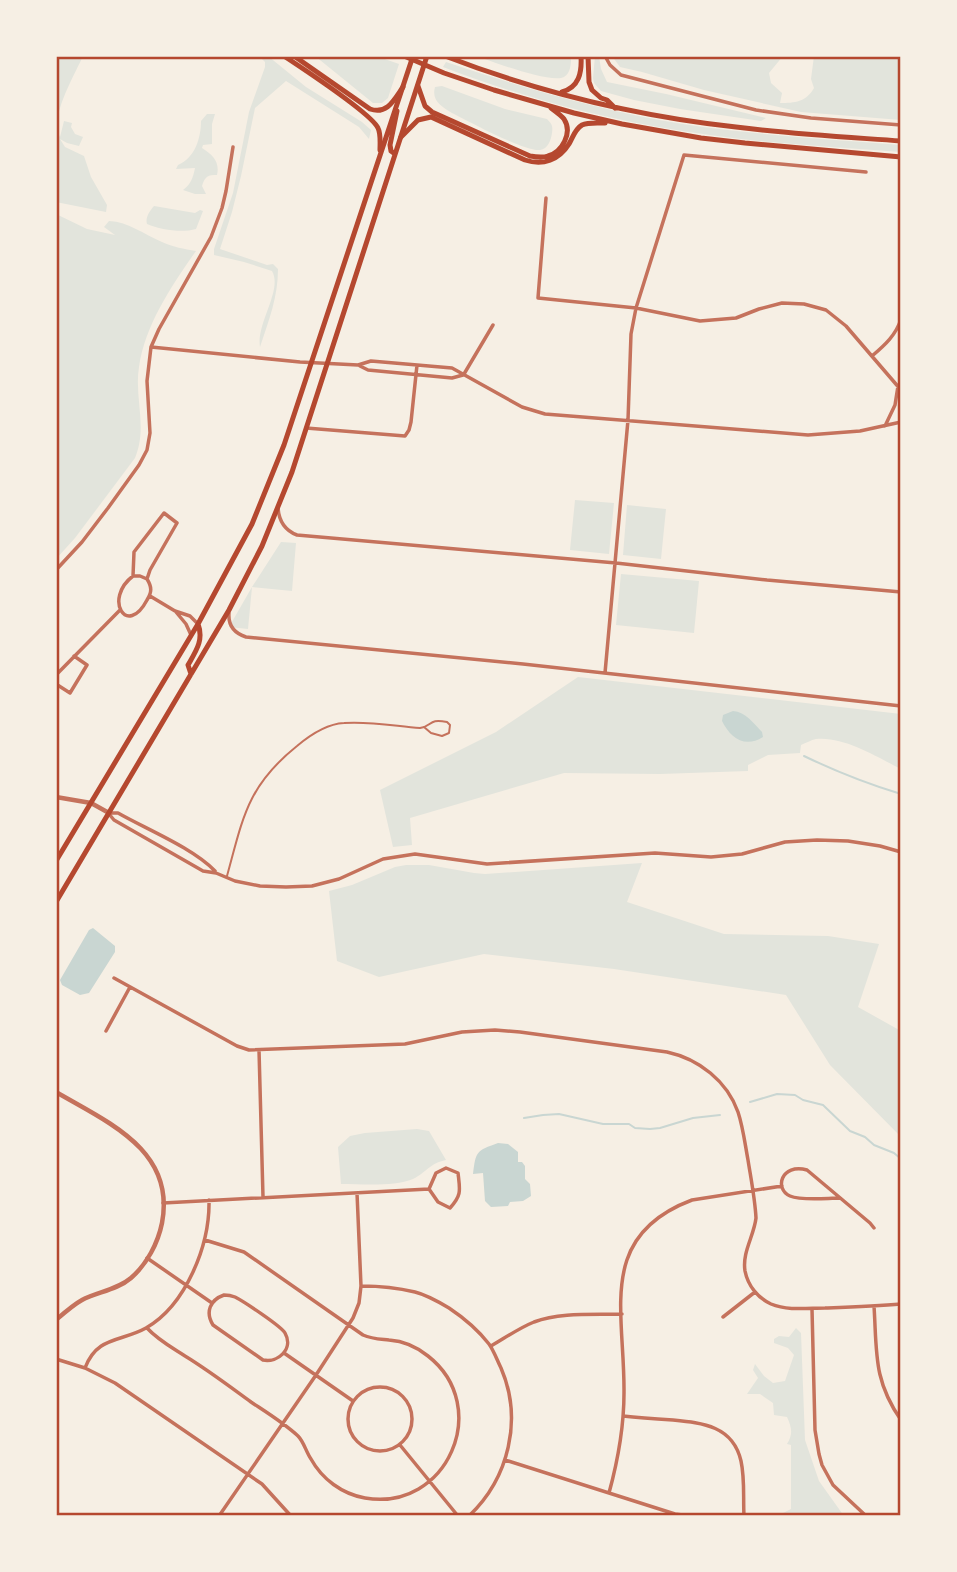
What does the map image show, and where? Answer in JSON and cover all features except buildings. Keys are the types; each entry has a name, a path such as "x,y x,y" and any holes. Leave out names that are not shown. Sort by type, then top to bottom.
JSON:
{"main road":[{"path":"284,56 344,97 373,121 380,134 380,150"},
{"path":"294,56 375,111 390,105 403,88"},
{"path":"404,56 444,73 548,106 622,124 734,142 901,156"},
{"path":"396,154 391,151 391,143 412,56"},
{"path":"56,902 229,610 257,556 306,428 428,56"},
{"path":"558,93 569,90 579,80 581,56"},
{"path":"588,56 592,90 615,108"},
{"path":"448,57 517,81 615,108 736,127 901,141"},
{"path":"418,86 425,106 432,112 530,156 552,155 565,141 566,122 548,106"},
{"path":"56,861 198,624 252,524 284,445 380,150 403,88"},
{"path":"401,137 418,120 431,117 525,160 538,163 559,156 583,125 622,124"},
{"path":"191,674 188,665 198,648 201,636 198,624"}],"street":[{"path":"605,56 621,75 755,110 808,118 901,125"},
{"path":"56,570 108,508 147,450 150,433 147,381 151,347 211,237 224,200 233,148"},
{"path":"605,673 628,420 631,334 636,308 684,155 866,172"},
{"path":"546,198 538,298 636,308 700,321 736,318 782,303 804,303 826,310 846,326 899,388 895,405 885,426"},
{"path":"872,356 890,339 901,319"},
{"path":"151,347 328,362 358,365 368,370 452,377 464,374 493,326"},
{"path":"358,365 371,361 452,368 534,412 808,435 859,430 901,422"},
{"path":"306,428 405,436 411,422 417,365"},
{"path":"278,507 284,526 297,535 901,592"},
{"path":"133,576 147,579 151,586 149,596 137,615 125,615 120,610 118,598 133,576 134,552 164,513 177,523 147,579"},
{"path":"149,596 174,611 190,616 198,624"},
{"path":"56,675 120,610"},
{"path":"229,610 230,624 237,633 246,637 901,706"},
{"path":"174,611 191,635"},
{"path":"56,684 70,693 87,665 74,656"},
{"path":"56,797 91,803 109,813 114,820 203,871 260,886 312,886 339,879 383,859 415,854 488,864 655,853 711,857 742,854 785,842 817,840 848,841 901,852"},
{"path":"109,813 118,813 172,842 207,863 216,873"},
{"path":"114,978 237,1046 250,1049 405,1044 462,1032 495,1030 520,1031 674,1054 690,1059 710,1072 723,1085 734,1102 742,1128 755,1208 755,1228 745,1256 745,1270 755,1293 782,1307 901,1304"},
{"path":"106,1031 130,987"},
{"path":"260,1050 263,1197"},
{"path":"56,1092 139,1144 157,1170 163,1203 159,1234 147,1258 130,1278 80,1301 56,1320"},
{"path":"446,1168 458,1173 460,1190 450,1208 438,1202 429,1189 436,1173 446,1168"},
{"path":"840,1198 798,1198 784,1192 783,1178 788,1171 800,1168 807,1170 870,1223 874,1228"},
{"path":"609,1493 620,1448 624,1416 620,1287 626,1259 635,1240 643,1229 670,1209 692,1200 782,1186"},
{"path":"163,1203 429,1189"},
{"path":"219,1516 349,1326 359,1303 361,1286 357,1193"},
{"path":"85,1368 89,1358 103,1344 147,1328 165,1313 186,1285 205,1240 209,1200"},
{"path":"147,1328 161,1342 184,1355 282,1424 300,1439 323,1476 351,1494 366,1498 389,1498 408,1494 430,1481 450,1456 458,1435 459,1412 450,1381 437,1364 414,1347 396,1341 369,1338 357,1332 244,1252 205,1240"},
{"path":"147,1258 212,1303"},
{"path":"361,1286 417,1292 431,1298 458,1314 491,1346 504,1375 511,1405 510,1436 500,1472 487,1496 469,1516"},
{"path":"723,1317 755,1293"},
{"path":"224,1295 238,1298 284,1332 287,1342 284,1353 276,1360 267,1361 217,1329 210,1322 212,1303 224,1295"},
{"path":"874,1306 878,1370 887,1397 901,1420"},
{"path":"812,1308 815,1430 819,1454 833,1485 864,1514"},
{"path":"491,1346 542,1319 622,1314"},
{"path":"284,1353 354,1401"},
{"path":"56,1359 85,1368 115,1382 262,1484 291,1516"},
{"path":"376,1387 389,1388 402,1396 409,1406 412,1421 407,1436 400,1445 381,1452 371,1451 358,1443 347,1421 354,1401 363,1392 376,1387"},
{"path":"624,1416 699,1422 725,1434 737,1449 742,1465 744,1516"},
{"path":"400,1445 457,1516"},
{"path":"505,1460 675,1514 690,1516"}],"lane":[{"path":"226,877 244,811 255,790 271,769 309,736 343,723 424,727 442,737 449,733 450,727 447,722 434,720 424,727"}],"shaded area":[{"path":"56,56 83,56 64,97 57,129 60,137 64,121 72,123 75,134 83,137 79,146 60,139 65,147 84,156 91,177 107,205 106,212 56,202"},
{"path":"259,56 268,56 306,87 371,130 369,139 359,127 286,81 255,108 241,176 220,249 267,265 273,264 278,269 275,299 260,347 262,328 274,288 272,271 214,255 233,193 249,112 265,67 265,62"},
{"path":"315,56 376,56 399,64 388,98 382,103 373,103"},
{"path":"476,56 571,56 571,62 566,75 557,78 521,71"},
{"path":"595,56 599,56 607,82 766,118 761,121 680,109 601,91 593,78"},
{"path":"612,56 783,56 769,73 771,83 782,93 780,103 791,103 800,101 814,88 811,79 814,56 901,56 901,120 801,112 620,67"},
{"path":"446,62 563,98 653,119 737,131 901,145 901,152 757,141 642,124 574,109 508,90 443,67"},
{"path":"442,86 505,109 547,119 552,129 549,144 540,150 522,146 452,113 436,100 435,87"},
{"path":"207,114 215,114 212,144 203,145 202,148 215,159 217,175 204,180 202,186 206,194 195,194 183,190 191,180 195,168 176,169 193,152 200,134 201,121"},
{"path":"154,206 195,213 203,211 196,229 172,230 147,224 147,217"},
{"path":"56,214 87,229 115,235 104,227 109,221 123,224 166,244 196,251 161,306 142,351 138,379 141,424 135,458 56,559"},
{"path":"575,500 614,503 609,554 570,550"},
{"path":"627,505 666,509 661,559 623,555"},
{"path":"281,542 296,543 292,591 252,587"},
{"path":"621,574 699,581 694,633 616,625"},
{"path":"252,587 248,629 229,627"},
{"path":"578,677 901,714 901,769 849,744 816,739 801,745 800,753 768,755 748,765 748,771 564,773 410,818 412,845 393,847 380,790 496,732"},
{"path":"733,711 749,718 762,732 763,737 750,742 738,740 733,736 722,721 723,715"},
{"path":"642,863 627,902 724,934 828,936 879,944 858,1007 901,1031 901,1137 830,1065 786,995 614,969 484,954 379,977 337,961 329,891 352,885 395,867 429,865 485,874"},
{"path":"93,928 115,946 115,952 89,993 80,995 62,985 60,980 89,930"},
{"path":"417,1129 429,1131 446,1160 405,1182 341,1184 338,1147 350,1136"},
{"path":"498,1143 508,1144 518,1152 518,1162 525,1166 525,1179 530,1184 531,1196 523,1201 510,1202 508,1206 491,1207 485,1201 483,1173 473,1174 478,1153"},
{"path":"796,1328 801,1333 805,1440 819,1481 844,1516 782,1516 781,1514 791,1509 791,1445 787,1444 791,1434 790,1424 787,1417 774,1415 773,1403 760,1394 747,1394 758,1378 753,1370 755,1364 773,1383 785,1381 794,1355 788,1348 774,1343 774,1339 779,1336 789,1337"}],"waterway":[{"path":"804,756 901,794"},
{"path":"750,1102 777,1094 795,1095 823,1105 850,1131 901,1159"},
{"path":"524,1118 559,1114 603,1124 629,1124 635,1128 650,1129 693,1118 720,1115"}]}
